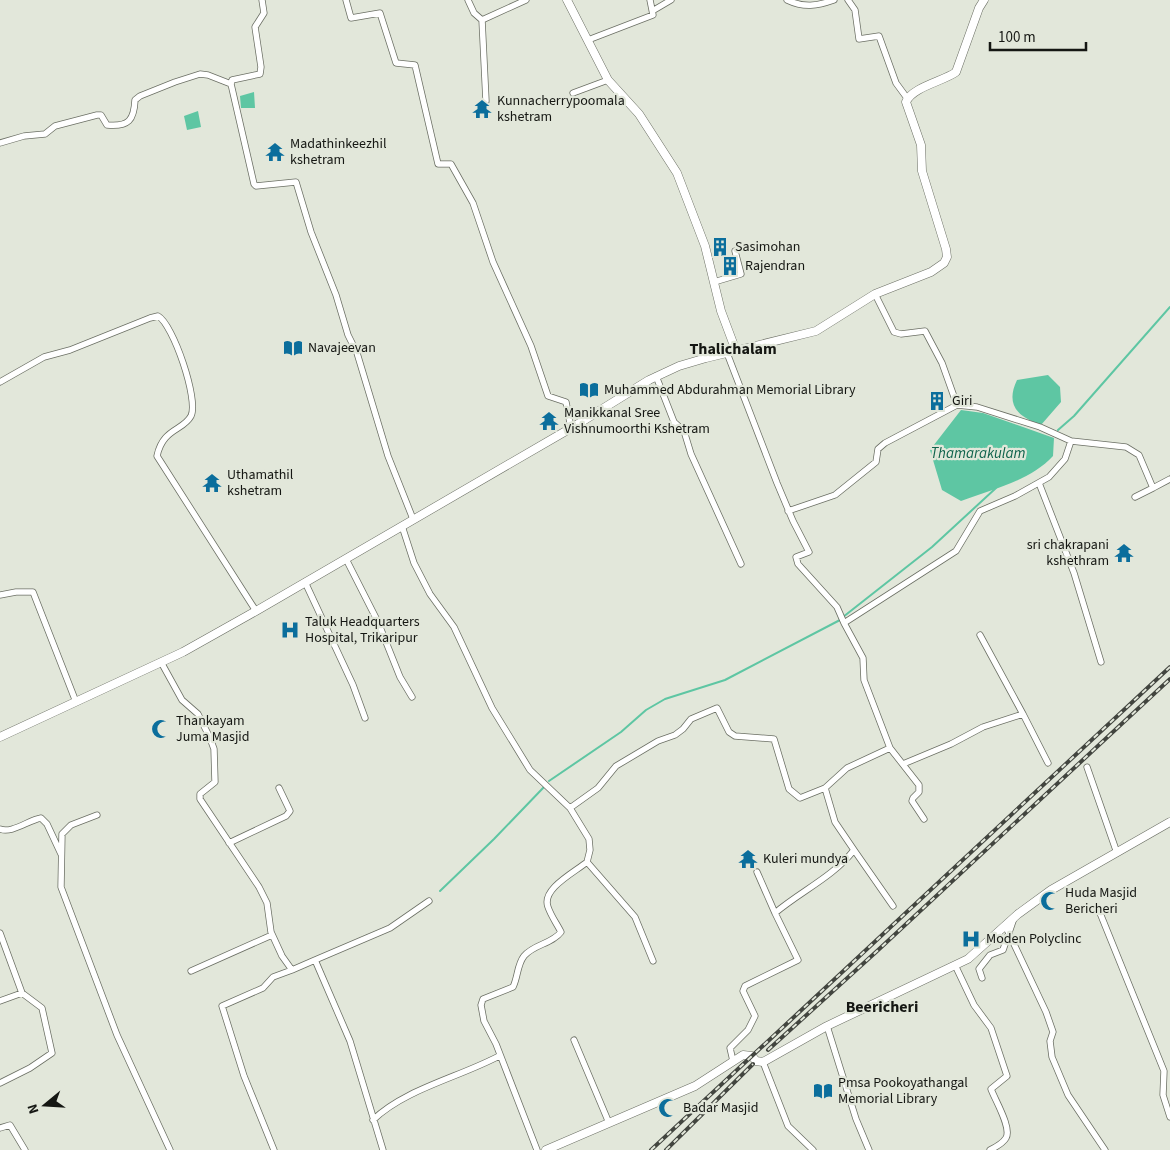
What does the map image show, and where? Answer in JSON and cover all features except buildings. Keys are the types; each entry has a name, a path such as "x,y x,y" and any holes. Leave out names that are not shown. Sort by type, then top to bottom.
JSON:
{"main road":[{"path":"567,0 608,80 639,114 677,173 705,246 721,311 736,351"},
{"path":"0,737 161,662 256,611 571,428 656,376 679,366 816,331 875,294 932,272 944,263 947,257 922,171 922,146 909,111 908,98 956,72 979,8 984,0"},
{"path":"546,1150 694,1086 747,1054 760,1063 763,1062 827,1026 968,959 1007,929 1015,917 1051,890 1170,822"}],"street":[{"path":"262,0 264,13 255,27 261,67 260,74 232,80 231,84 254,184 259,186 293,181 297,185 310,232 357,353 385,448 413,519"},
{"path":"346,0 351,18 380,13 396,63 415,65 438,164 451,164 473,203 493,262 532,346 548,396 566,402 571,428"},
{"path":"468,0 474,13 482,20 486,101"},
{"path":"482,20 526,0"},
{"path":"650,0 654,10"},
{"path":"588,40 653,15 654,10 671,0"},
{"path":"787,0 798,5 818,6 834,0"},
{"path":"848,0 856,10 859,40 879,36 896,83 908,98"},
{"path":"0,143 24,136 45,134 55,126 96,115 101,115 107,125 130,121 134,116 136,100 140,96 190,77 208,75 231,84"},
{"path":"573,92 608,80"},
{"path":"714,282 741,274 735,251"},
{"path":"875,294 894,332 901,334 925,330 942,363 957,404"},
{"path":"0,382 44,357 70,350 150,318 158,316 162,318 173,336 188,381 193,410 190,417 163,440 157,456 256,611"},
{"path":"727,353 788,510 809,552 796,557 798,564 837,607 863,658 864,680 890,748 919,784 919,792 912,798 912,801 924,818"},
{"path":"656,376 674,422 684,431 691,454 741,564"},
{"path":"788,510 835,495 872,466 879,456 878,448 957,404 977,407 1040,427 1071,441 1126,448 1139,455 1153,488"},
{"path":"843,620 956,551 980,511 1015,496 1050,477 1065,459 1071,441"},
{"path":"1135,496 1170,479"},
{"path":"1039,483 1074,573 1101,662"},
{"path":"402,526 414,563 430,594 454,627 492,708 530,770 570,808 589,839 590,850 587,862 552,887 546,897 547,906 561,932 556,939 536,947 525,956 513,987 483,999 481,1005 484,1021 496,1044 499,1056 537,1150"},
{"path":"346,559 378,622 400,677 412,697"},
{"path":"306,582 353,685 365,718"},
{"path":"0,595 16,592 33,592 76,702"},
{"path":"980,635 1048,763"},
{"path":"161,662 182,700 198,714 214,749 215,782 200,794 200,799 242,860 267,903 272,935 282,956 292,970"},
{"path":"570,808 598,788 616,766 658,741 675,735 691,719 717,708 729,732 735,736 774,739 789,789 800,798 825,788 847,768 890,748"},
{"path":"903,764 951,744 983,727 1023,714"},
{"path":"1087,768 1117,853"},
{"path":"229,842 286,816 290,811 279,788"},
{"path":"825,788 835,822 894,906"},
{"path":"96,815 71,825 62,834 61,887 111,1021 170,1150"},
{"path":"0,829 8,830 27,821 41,818 62,855"},
{"path":"774,913 793,898 834,872 854,850"},
{"path":"587,862 634,917 653,961"},
{"path":"733,1061 730,1048 748,1030 755,1016 743,991 745,986 798,960 774,913 757,872"},
{"path":"274,1150 244,1076 222,1006 263,988 273,978 353,942 390,928 429,901"},
{"path":"1100,913 1164,1071 1163,1095 1170,1117"},
{"path":"982,978 979,969 990,955 1003,950 1007,929"},
{"path":"1007,929 1046,1012 1053,1032 1050,1040 1052,1056 1068,1095 1105,1150"},
{"path":"0,933 22,992 42,1008 52,1053 0,1082"},
{"path":"191,971 272,935"},
{"path":"315,960 350,1041 382,1150"},
{"path":"955,965 974,1005 990,1028 1007,1076 991,1089 1007,1124 1008,1133 1006,1140 990,1150"},
{"path":"0,1001 22,992"},
{"path":"827,1026 856,1119 869,1150"},
{"path":"574,1040 609,1123"},
{"path":"373,1120 400,1101 499,1056"},
{"path":"763,1062 788,1126 813,1150"},
{"path":"0,1128 10,1125 25,1150"}],"water":[{"path":"254,92 255,108 241,108 240,96"},
{"path":"198,111 201,127 187,130 184,116"},
{"path":"1048,375 1060,387 1061,402 1041,425 1020,414 1013,403 1012,396 1017,380"},
{"name":"Thamarakulam","path":"961,410 983,413 1054,438 1053,456 1044,465 1022,478 961,501 942,490 930,450"}],"waterway":[{"path":"1058,430 1074,416 1170,307"},
{"path":"843,617 932,547 996,488"},
{"path":"549,781 621,732 646,710 665,699 725,680 840,620"},
{"path":"440,891 544,787"}],"railway":[{"path":"651,1150 1170,667"},
{"path":"768,1050 1170,679"},
{"path":"666,1150 753,1064"}],"place":[{"name":"Kunnacherrypoomala kshetram","path":"482,109"},
{"name":"Madathinkeezhil kshetram","path":"275,152"},
{"name":"Sasimohan","path":"720,247"},
{"name":"Rajendran","path":"730,266"},
{"name":"Navajeevan","path":"293,348"},
{"name":"Muhammed Abdurahman Memorial Library","path":"589,390"},
{"name":"Giri","path":"937,401"},
{"name":"Manikkanal Sree Vishnumoorthi Kshetram","path":"549,421"},
{"name":"Uthamathil kshetram","path":"212,483"},
{"name":"sri chakrapani kshethram","path":"1124,553"},
{"name":"Taluk Headquarters Hospital, Trikaripur","path":"290,630"},
{"name":"Thankayam Juma Masjid","path":"161,729"},
{"name":"Kuleri mundya","path":"748,859"},
{"name":"Huda Masjid Bericheri","path":"1050,901"},
{"name":"Moden Polyclinc","path":"971,939"},
{"name":"Pmsa Pookoyathangal Memorial Library","path":"823,1091"},
{"name":"Badar Masjid","path":"668,1108"}],"district":[{"name":"Thalichalam","path":"733,349"},
{"name":"Beericheri","path":"882,1007"}]}
